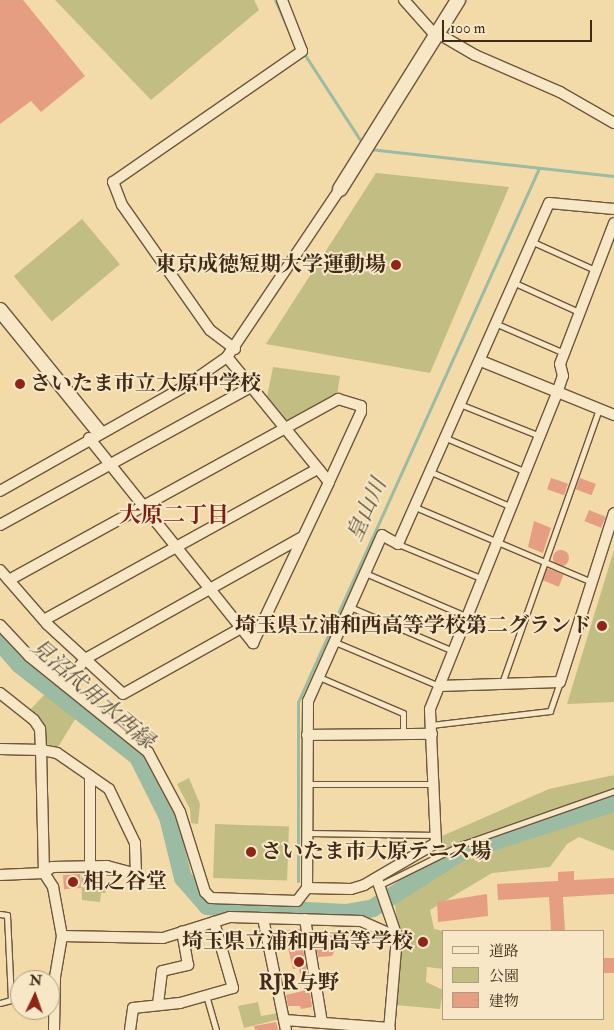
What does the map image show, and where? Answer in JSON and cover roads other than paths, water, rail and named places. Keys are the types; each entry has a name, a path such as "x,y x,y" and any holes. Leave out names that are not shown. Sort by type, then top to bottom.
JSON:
{"street":[{"path":"235,349 210,330 122,205 113,182 302,51 282,0"},
{"path":"404,0 436,34 475,55 560,92 614,123"},
{"path":"0,491 94,435 184,387 227,357 235,349 340,189 458,0"},
{"path":"0,625 65,685 148,752 180,812 203,886 211,898 297,901 307,888 308,701 382,535 398,544 462,405 549,203 614,209"},
{"path":"307,888 352,889 379,884 436,843 430,709 558,393 564,353 614,223"},
{"path":"0,310 94,435 109,464 142,507 253,643 329,482 361,406 338,399 142,507 9,580"},
{"path":"227,357 329,482"},
{"path":"481,361 614,415"},
{"path":"0,525 251,387"},
{"path":"44,620 174,546 318,469"},
{"path":"440,686 560,682 614,513"},
{"path":"65,685 85,659 301,538"},
{"path":"0,570 44,620 123,694 241,628"},
{"path":"0,693 34,720 40,729 44,873 53,886 62,936 55,977 54,1030"},
{"path":"307,735 404,734 431,729"},
{"path":"0,749 41,750 57,753 108,789 135,843 136,874 107,866 90,866 52,867 44,873 0,875"},
{"path":"90,776 90,866"},
{"path":"263,918 285,1025 322,1023 389,1029 397,937 379,884"},
{"path":"62,936 137,939 182,932 230,917 361,921 397,937"},
{"path":"305,919 322,1023"},
{"path":"130,1030 133,1008 206,995 233,988 214,922"},
{"path":"158,1004 162,971 188,965 182,932"}],"lane":[{"path":"533,242 595,270"},
{"path":"515,283 579,312"},
{"path":"497,324 564,353"},
{"path":"462,405 540,436"},
{"path":"502,684 599,409"},
{"path":"446,438 526,472"},
{"path":"431,472 512,507"},
{"path":"415,507 592,583"},
{"path":"398,544 483,579"},
{"path":"365,573 468,617"},
{"path":"350,607 454,651"},
{"path":"334,642 440,686"},
{"path":"319,676 403,713 404,734"},
{"path":"431,729 550,711 560,682"},
{"path":"307,784 434,784"},
{"path":"379,884 462,844 614,791"},
{"path":"307,833 437,835"},
{"path":"0,914 7,915 11,1000 0,1003"},
{"path":"206,995 216,1030"}],"waterway":[{"path":"275,0 297,49"},
{"path":"303,52 364,146"},
{"path":"369,149 614,176"},
{"name":"皇山川","path":"298,881 298,702 539,168"},
{"name":"見沼代用水西縁","path":"0,642 20,665 138,757 168,817 183,878 207,906 346,913 373,908 461,852 614,803"}],"place":[{"name":"東京成徳短期大学運動場","path":"396,265"},
{"name":"さいたま市立大原中学校","path":"20,384"},
{"name":"埼玉県立浦和西高等学校第二グランド","path":"602,626"},
{"name":"さいたま市大原テニス場","path":"251,852"},
{"name":"相之谷堂","path":"73,882"},
{"name":"埼玉県立浦和西高等学校","path":"423,942"},
{"name":"RJR与野","path":"299,962"}],"district":[{"name":"大原二丁目","path":"174,516"}]}
